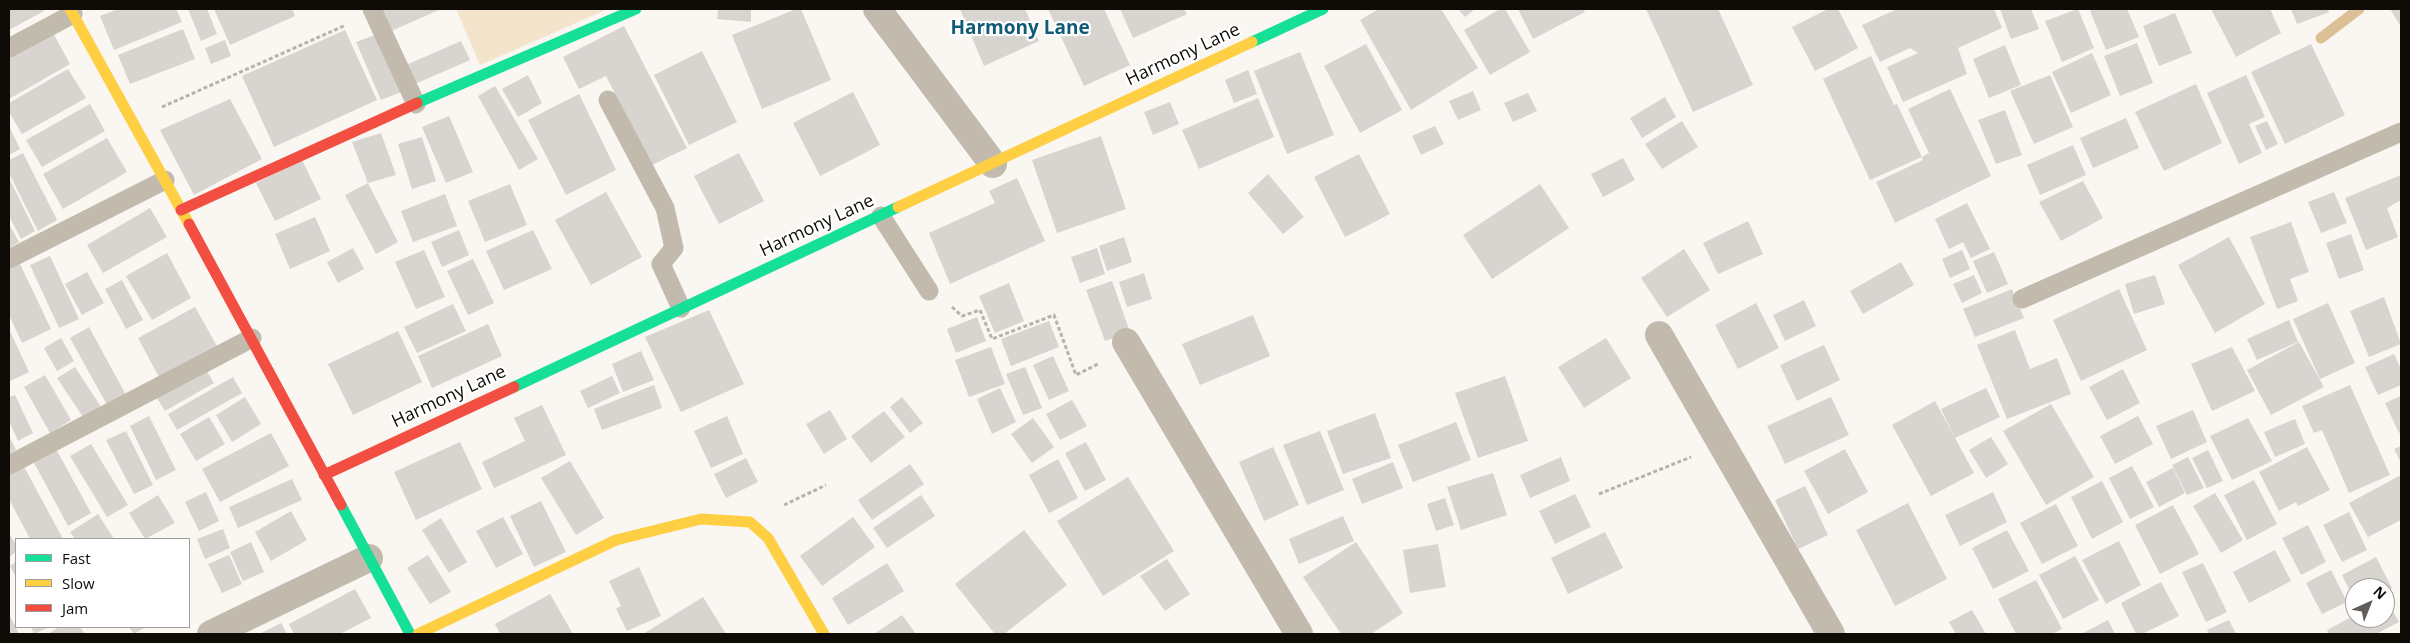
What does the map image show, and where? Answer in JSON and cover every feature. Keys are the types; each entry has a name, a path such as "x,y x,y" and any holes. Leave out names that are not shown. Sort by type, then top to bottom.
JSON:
{"street":[{"path":"181,210 416,104 636,9"},
{"path":"877,9 993,164"},
{"name":"Harmony Lane","path":"324,475 1323,9"},
{"path":"71,11 252,338 410,634"},
{"path":"1660,335 1830,634"},
{"path":"1128,345 1299,634"},
{"path":"418,634 616,540 701,519 750,522 768,538 824,634"},
{"path":"217,633 369,558"}],"lane":[{"path":"9,48 71,11"},
{"path":"373,11 416,104"},
{"path":"608,100 666,208 674,248 661,264 681,308"},
{"path":"2022,299 2401,132"},
{"path":"9,259 165,180"},
{"path":"881,216 929,291"},
{"path":"9,465 252,338"}],"path":[{"path":"132,120 373,11"},
{"path":"929,291 962,316 980,310 992,339 1054,315 1076,375 1128,345"},
{"path":"1599,494 1722,444"},
{"path":"750,522 826,485"}],"shaded area":[{"path":"456,9 608,9 480,65"}],"building":[{"path":"9,9 42,9 44,11 9,30"},
{"path":"118,9 176,9 182,22 114,50 100,16"},
{"path":"188,9 207,9 217,34 201,41"},
{"path":"214,9 292,9 295,16 230,45"},
{"path":"379,9 441,9 389,32"},
{"path":"718,9 751,9 751,22 717,19"},
{"path":"796,9 801,9 831,80 762,109 732,35"},
{"path":"960,9 1025,9 1039,41 984,66"},
{"path":"1048,9 1104,9 1130,65 1084,86"},
{"path":"1120,9 1184,9 1187,14 1133,38"},
{"path":"1379,9 1441,9 1478,68 1411,110 1360,20"},
{"path":"1458,9 1475,9 1465,17"},
{"path":"1500,9 1505,9 1530,52 1490,75 1464,30"},
{"path":"1518,9 1583,9 1585,12 1533,39"},
{"path":"1646,9 1718,9 1753,85 1693,112"},
{"path":"1828,9 1838,9 1858,48 1815,71 1792,27"},
{"path":"1897,9 1994,9 2002,28 1958,48 1967,74 1903,102 1887,67 1918,53 1910,48 1880,62 1862,25"},
{"path":"2000,9 2031,9 2039,29 2011,39"},
{"path":"2078,9 2094,48 2062,62 2045,21"},
{"path":"2095,9 2127,9 2139,37 2106,50 2090,11"},
{"path":"2211,9 2270,9 2281,33 2236,57"},
{"path":"2291,9 2328,9 2329,12 2297,24"},
{"path":"2390,9 2401,9 2401,27"},
{"path":"2175,13 2192,53 2159,66 2143,26"},
{"path":"624,26 687,148 652,165 606,76 579,89 563,57"},
{"path":"183,29 195,59 130,84 118,55"},
{"path":"345,30 377,100 274,147 242,76"},
{"path":"52,31 70,64 9,99 9,55"},
{"path":"380,33 404,91 381,100 356,42"},
{"path":"225,40 231,56 211,64 205,48"},
{"path":"461,41 470,60 415,84 406,65"},
{"path":"2137,43 2153,83 2120,96 2104,56"},
{"path":"1366,44 1402,110 1360,133 1324,66"},
{"path":"2311,44 2345,115 2285,144 2251,72"},
{"path":"2005,45 2021,85 1989,98 1973,59"},
{"path":"702,51 737,122 689,145 654,75"},
{"path":"1300,52 1334,135 1287,154 1254,71"},
{"path":"2092,53 2111,95 2071,113 2052,72"},
{"path":"1871,56 1894,105 1897,104 1922,157 1870,180 1823,79"},
{"path":"68,69 86,98 22,134 9,112 9,103"},
{"path":"1248,70 1257,94 1234,103 1225,80"},
{"path":"528,75 542,103 518,117 502,89"},
{"path":"2050,75 2073,127 2034,144 2010,91"},
{"path":"2246,75 2265,117 2249,124 2262,153 2239,164 2207,93"},
{"path":"2196,84 2222,143 2164,171 2135,112"},
{"path":"495,86 538,159 519,170 478,96"},
{"path":"1950,89 1991,176 1895,223 1876,182 1923,160 1922,157 1929,153 1908,109"},
{"path":"1473,91 1481,110 1458,120 1449,101"},
{"path":"853,92 880,145 820,176 793,123"},
{"path":"1528,93 1537,111 1513,122 1504,103"},
{"path":"579,94 616,170 566,195 528,120"},
{"path":"1665,97 1676,117 1642,138 1630,118"},
{"path":"1258,98 1274,137 1199,169 1182,130"},
{"path":"230,99 262,159 194,195 160,130"},
{"path":"1170,102 1179,124 1153,135 1144,112"},
{"path":"90,104 105,131 42,167 26,140"},
{"path":"2005,110 2022,155 1996,164 1978,120"},
{"path":"449,116 473,172 446,183 422,127"},
{"path":"2126,118 2139,148 2093,168 2080,138"},
{"path":"1682,121 1698,147 1662,169 1645,144"},
{"path":"2267,121 2278,144 2266,150 2255,126"},
{"path":"9,126 20,149 9,155"},
{"path":"1435,126 1444,144 1421,155 1412,136"},
{"path":"381,133 396,175 368,183 352,142"},
{"path":"1101,136 1126,209 1057,233 1032,160"},
{"path":"422,137 436,181 412,189 398,144"},
{"path":"107,138 127,172 63,209 43,174"},
{"path":"2073,145 2086,175 2040,195 2027,165"},
{"path":"23,153 57,220 38,231 9,173 9,160"},
{"path":"739,153 764,201 719,224 694,176"},
{"path":"1359,154 1390,214 1345,237 1314,177"},
{"path":"1623,158 1635,180 1603,197 1591,174"},
{"path":"302,160 321,199 275,221 256,183"},
{"path":"1268,174 1304,217 1283,234 1248,193"},
{"path":"2401,175 2401,200 2387,208 2398,237 2366,250 2345,198"},
{"path":"9,178 35,231 21,239 9,216"},
{"path":"1017,178 1045,241 950,284 929,233 995,203 989,191"},
{"path":"2083,181 2103,218 2061,241 2039,202"},
{"path":"368,183 398,242 376,254 345,195"},
{"path":"510,184 527,225 485,242 468,201"},
{"path":"1540,184 1569,228 1492,279 1463,235"},
{"path":"606,192 642,257 591,285 555,220"},
{"path":"2334,192 2347,223 2321,233 2308,202"},
{"path":"445,194 457,226 413,242 401,211"},
{"path":"1967,203 1990,249 1971,258 1963,242 1949,249 1935,219"},
{"path":"150,208 167,237 103,273 87,245"},
{"path":"315,217 330,251 290,269 275,234"},
{"path":"1748,221 1763,254 1718,274 1703,243"},
{"path":"2291,222 2309,272 2290,279 2298,301 2277,309 2250,237"},
{"path":"9,224 19,242 9,248"},
{"path":"459,230 469,255 442,267 431,242"},
{"path":"533,230 552,269 504,290 486,251"},
{"path":"2351,234 2364,270 2339,279 2326,243"},
{"path":"1124,237 1132,262 1107,271 1099,246"},
{"path":"2229,237 2265,304 2215,333 2178,265"},
{"path":"353,248 364,269 338,283 327,262"},
{"path":"1097,248 1105,274 1080,283 1071,257"},
{"path":"1684,249 1710,290 1667,317 1641,278"},
{"path":"424,250 445,297 416,309 395,262"},
{"path":"1962,250 1970,269 1950,278 1942,259"},
{"path":"1994,252 2008,284 1987,293 1973,261"},
{"path":"167,253 191,298 152,320 126,276"},
{"path":"50,256 79,319 59,328 30,265"},
{"path":"473,259 494,303 468,315 447,271"},
{"path":"1901,262 1914,285 1863,314 1850,291"},
{"path":"20,264 51,329 22,343 9,315 9,269"},
{"path":"87,272 104,303 82,315 65,284"},
{"path":"1144,273 1152,299 1127,307 1119,282"},
{"path":"1974,275 1982,293 1962,303 1953,284"},
{"path":"2155,275 2165,304 2134,314 2125,284"},
{"path":"122,280 143,320 126,329 105,289"},
{"path":"1112,281 1130,332 1105,341 1086,290"},
{"path":"1009,283 1024,321 995,333 979,296"},
{"path":"2012,289 2024,318 1975,337 1963,309"},
{"path":"2119,289 2147,350 2081,381 2053,320"},
{"path":"2384,297 2401,344 2369,357 2350,311"},
{"path":"1804,300 1816,326 1785,341 1773,315"},
{"path":"1756,303 1779,348 1738,369 1715,325"},
{"path":"2328,303 2355,363 2320,379 2293,319"},
{"path":"453,304 466,331 417,353 404,327"},
{"path":"195,307 217,346 159,377 138,338"},
{"path":"709,310 744,384 681,412 645,337"},
{"path":"1253,315 1270,356 1200,385 1182,344"},
{"path":"977,317 986,341 956,353 947,329"},
{"path":"2289,320 2298,342 2257,360 2247,339"},
{"path":"1049,321 1059,347 1011,366 1001,339"},
{"path":"488,324 502,356 432,388 418,356"},
{"path":"89,327 126,395 107,405 70,338"},
{"path":"9,329 29,372 10,381 9,379"},
{"path":"2015,330 2030,369 2057,358 2071,394 2007,419 1977,345"},
{"path":"398,331 422,382 353,415 328,364"},
{"path":"61,338 74,361 57,371 44,348"},
{"path":"1606,338 1631,378 1584,408 1558,367"},
{"path":"2299,342 2324,387 2271,415 2247,370"},
{"path":"1824,345 1840,380 1797,401 1780,365"},
{"path":"991,347 1005,384 969,397 955,360"},
{"path":"2232,347 2255,391 2212,411 2191,364"},
{"path":"641,351 654,380 623,392 612,364"},
{"path":"2394,354 2401,369 2401,385 2378,395 2365,367"},
{"path":"1053,356 1069,391 1049,400 1033,365"},
{"path":"204,366 214,383 165,411 155,395"},
{"path":"75,367 101,407 83,417 57,378"},
{"path":"1025,367 1042,408 1023,415 1006,374"},
{"path":"2123,369 2140,403 2107,420 2089,387"},
{"path":"45,375 71,420 50,433 24,387"},
{"path":"612,376 620,393 588,408 580,391"},
{"path":"1505,376 1528,441 1478,458 1455,393"},
{"path":"233,377 242,393 177,430 168,414"},
{"path":"654,385 662,408 602,430 594,409"},
{"path":"2350,385 2390,475 2349,493 2322,430 2314,433 2302,406"},
{"path":"1000,388 1016,422 992,434 977,399"},
{"path":"1986,388 2000,417 1955,438 1941,409"},
{"path":"15,395 33,433 18,441 9,421 9,397"},
{"path":"2401,396 2401,432 2399,433 2385,403"},
{"path":"245,397 261,424 232,442 216,415"},
{"path":"902,397 923,423 910,433 890,407"},
{"path":"1831,397 1849,435 1785,464 1767,426"},
{"path":"1072,400 1087,426 1060,440 1046,414"},
{"path":"1935,401 1974,473 1931,496 1892,425"},
{"path":"2051,404 2094,477 2046,505 2003,431"},
{"path":"542,405 566,455 494,488 482,462 525,441 514,418"},
{"path":"830,410 847,439 824,454 806,424"},
{"path":"2193,410 2207,442 2171,459 2156,426"},
{"path":"884,411 905,437 871,463 851,436"},
{"path":"1375,413 1391,458 1343,474 1327,431"},
{"path":"149,416 176,470 156,480 130,426"},
{"path":"727,416 743,454 711,468 694,431"},
{"path":"2138,416 2153,444 2115,464 2100,436"},
{"path":"209,417 225,444 196,461 180,434"},
{"path":"1033,418 1054,447 1032,463 1011,434"},
{"path":"2248,418 2272,461 2232,480 2210,436"},
{"path":"2295,419 2305,444 2275,457 2264,432"},
{"path":"1456,422 1471,460 1413,482 1398,445"},
{"path":"126,431 153,485 134,494 106,440"},
{"path":"1320,431 1344,490 1307,505 1283,445"},
{"path":"271,433 289,466 220,502 202,469"},
{"path":"9,436 16,450 9,454"},
{"path":"1991,437 2008,464 1986,478 1969,450"},
{"path":"460,442 482,489 416,520 394,472"},
{"path":"1086,442 1106,480 1085,491 1065,453"},
{"path":"91,444 128,505 107,517 70,456"},
{"path":"2401,446 2401,463 2394,449"},
{"path":"55,447 91,513 68,526 32,459"},
{"path":"1273,447 1299,505 1264,521 1239,462"},
{"path":"2307,447 2330,490 2298,506 2296,502 2279,511 2259,472"},
{"path":"1845,449 1868,492 1828,514 1804,471"},
{"path":"2208,450 2223,481 2207,488 2192,458"},
{"path":"1561,457 1570,481 1530,498 1520,475"},
{"path":"2188,457 2204,488 2187,495 2172,465"},
{"path":"746,458 758,482 726,498 714,474"},
{"path":"1058,459 1078,498 1049,513 1029,475"},
{"path":"570,461 604,518 576,535 541,478"},
{"path":"1393,462 1403,488 1362,504 1352,479"},
{"path":"22,463 62,538 29,538 9,499 9,470"},
{"path":"910,464 924,484 872,520 858,500"},
{"path":"2132,466 2154,507 2130,519 2109,478"},
{"path":"2173,468 2185,493 2159,507 2146,482"},
{"path":"1493,473 1507,515 1461,530 1447,487"},
{"path":"2401,475 2401,520 2368,537 2349,503"},
{"path":"1128,477 1174,551 1103,596 1057,521"},
{"path":"292,479 302,500 238,528 229,507"},
{"path":"2254,480 2277,524 2247,540 2224,495"},
{"path":"2102,481 2123,522 2092,539 2071,497"},
{"path":"1805,486 1828,535 1798,549 1775,500"},
{"path":"206,492 219,521 199,531 185,502"},
{"path":"1993,492 2007,522 1960,546 1945,515"},
{"path":"2215,493 2243,540 2221,553 2193,506"},
{"path":"1575,494 1591,527 1555,544 1539,511"},
{"path":"158,495 175,523 144,538 129,513"},
{"path":"921,495 935,516 887,548 873,528"},
{"path":"1445,498 1454,525 1436,531 1427,504"},
{"path":"541,501 566,552 534,567 510,516"},
{"path":"1908,503 1947,579 1895,606 1856,530"},
{"path":"2056,504 2078,546 2042,564 2020,523"},
{"path":"2173,505 2199,554 2160,574 2135,525"},
{"path":"291,511 307,540 271,561 255,532"},
{"path":"2349,512 2367,550 2342,562 2323,525"},
{"path":"98,514 113,538 74,538 70,532"},
{"path":"1343,516 1354,541 1299,564 1289,539"},
{"path":"503,517 523,554 496,568 476,531"},
{"path":"853,517 875,547 822,586 800,556"},
{"path":"441,518 467,562 449,573 422,530"},
{"path":"2308,525 2326,562 2301,575 2282,538"},
{"path":"223,529 230,548 205,559 197,539"},
{"path":"1024,530 1067,585 1004,634 995,634 955,584"},
{"path":"2007,530 2029,571 1993,589 1972,548"},
{"path":"1605,532 1623,568 1568,594 1551,558"},
{"path":"9,533 15,543 15,553 9,557"},
{"path":"2119,541 2141,585 2106,604 2082,560"},
{"path":"251,542 264,572 243,581 230,552"},
{"path":"1356,542 1403,613 1371,634 1341,634 1303,577"},
{"path":"1438,544 1446,587 1410,593 1403,550"},
{"path":"2275,550 2291,581 2249,603 2233,572"},
{"path":"229,555 242,584 222,593 208,564"},
{"path":"428,555 451,592 430,604 407,568"},
{"path":"2075,556 2099,600 2063,619 2039,575"},
{"path":"2376,557 2387,578 2345,578 2345,581 2342,575"},
{"path":"1167,559 1190,594 1165,611 1140,576"},
{"path":"15,563 15,575 10,566"},
{"path":"887,563 904,591 848,625 832,598"},
{"path":"2203,563 2227,612 2206,622 2182,572"},
{"path":"639,567 661,616 627,631 616,609 621,606 609,581"},
{"path":"2331,570 2345,598 2345,603 2322,614 2306,583"},
{"path":"2036,580 2062,629 2052,634 2016,634 1998,599"},
{"path":"2161,582 2179,616 2142,634 2136,634 2121,603"},
{"path":"355,589 371,618 340,634 294,634 289,624"},
{"path":"550,594 573,634 500,634 495,624"},
{"path":"703,597 726,634 643,634"},
{"path":"1972,610 1986,634 1956,634 1949,622"},
{"path":"9,614 19,634 9,634"},
{"path":"902,615 916,634 874,634"},
{"path":"2395,615 2399,622 2395,624"},
{"path":"2108,620 2115,634 2081,634"},
{"path":"2229,620 2236,634 2209,634 2207,630"},
{"path":"2345,620 2345,628 2388,628 2376,634 2329,634 2327,630"},
{"path":"281,623 287,634 259,634"},
{"path":"31,628 47,628 34,634"},
{"path":"57,628 81,628 85,634 48,634"},
{"path":"130,628 144,628 134,634"}],"waterway":[{"path":"2321,38 2359,9"}],"traffic: fast":[{"path":"417,103 636,9"},
{"path":"1252,42 1323,9"},
{"path":"514,387 898,207"},
{"path":"341,505 410,634"}],"traffic: slow":[{"path":"70,9 189,224"},
{"path":"898,207 1252,42"},
{"path":"418,634 616,540 701,519 750,522 768,538 824,634"}],"traffic: jam":[{"path":"181,210 417,103"},
{"path":"189,224 341,505"},
{"path":"324,475 514,387"}],"district":[{"name":"Harmony Lane","path":"1020,29"}]}
